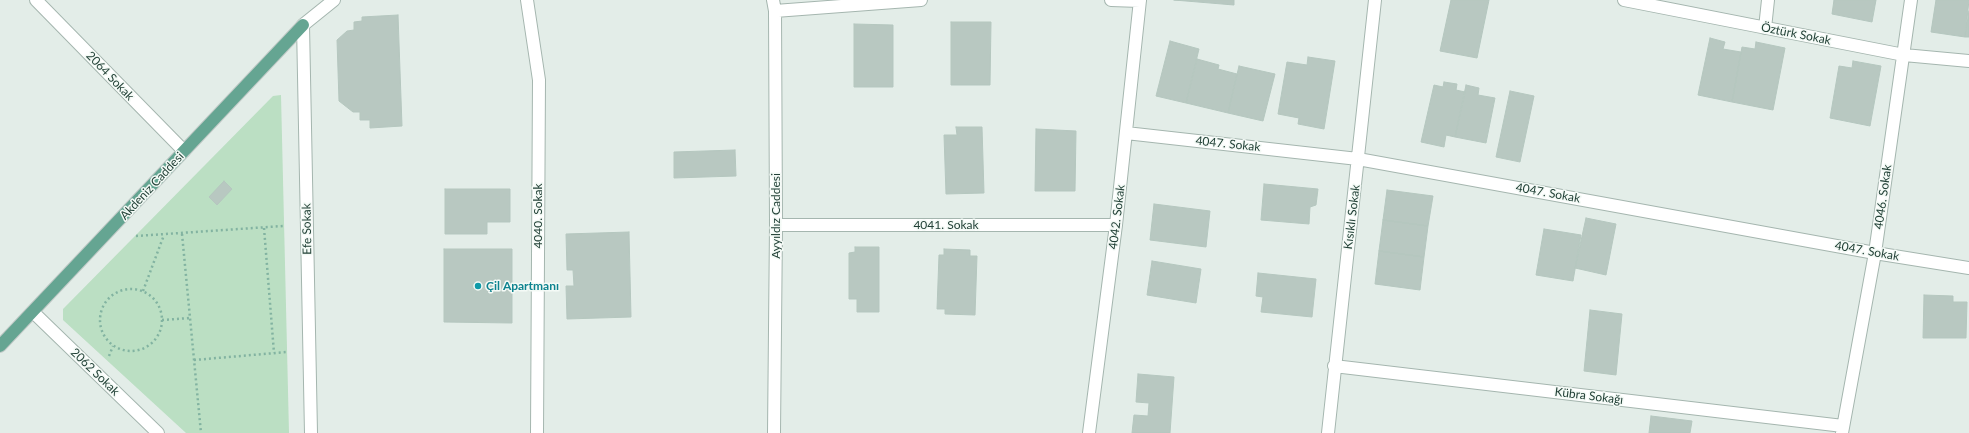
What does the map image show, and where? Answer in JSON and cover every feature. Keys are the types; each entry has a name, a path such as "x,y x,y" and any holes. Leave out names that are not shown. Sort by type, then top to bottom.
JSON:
{"main road":[{"name":"Akdeniz Caddesi","path":"0,346 303,25"}],"street":[{"name":"2064 Sokak","path":"36,0 184,151"},
{"path":"303,25 334,0"},
{"name":"4040. Sokak","path":"528,0 539,80 537,433"},
{"path":"774,5 921,0"},
{"path":"1111,0 1140,1"},
{"name":"Kısıklı Sokak","path":"1328,433 1334,366 1375,0"},
{"name":"Öztürk Sokak","path":"1624,0 1904,55 1969,61"},
{"path":"1765,28 1768,0"},
{"name":"4046. Sokak","path":"1842,430 1875,253 1911,0"},
{"name":"4042. Sokak","path":"1089,433 1116,225 1140,1"},
{"name":"Ayyıldız Caddesi","path":"774,5 776,224 774,433"},
{"name":"Efe Sokak","path":"303,25 311,433"},
{"name":"4047. Sokak","path":"1126,133 1358,159 1875,253 1969,268"},
{"name":"4041. Sokak","path":"776,224 1116,225"},
{"name":"2062 Sokak","path":"33,312 158,433"},
{"name":"Kübra Sokağı","path":"1334,366 1842,430"}],"path":[{"path":"136,236 283,226"},
{"path":"264,228 274,353"},
{"path":"182,234 200,433"},
{"path":"143,291 164,235"},
{"path":"134,289 143,291 152,297 159,305 162,320 158,336 151,344 142,349 132,351 122,350 113,346 101,329 100,319 102,309 106,301 114,294 123,290 134,289"},
{"path":"162,320 190,318"},
{"path":"107,361 113,346"},
{"path":"194,360 287,352"}],"green space":[{"path":"281,95 289,433 186,433 63,320 63,309 273,96"}],"building":[{"path":"1174,0 1234,0 1234,5"},
{"path":"1451,0 1489,0 1477,58 1440,51"},
{"path":"1834,0 1876,0 1872,22 1832,14"},
{"path":"1936,0 1969,0 1965,37 1931,32"},
{"path":"1969,11 1969,37 1965,37"},
{"path":"398,15 402,126 370,128 370,120 360,120 360,112 353,112 339,101 337,40 347,31 354,30 354,22 362,21 362,17"},
{"path":"951,22 991,22 990,85 951,85"},
{"path":"854,24 893,25 893,87 854,87"},
{"path":"1710,38 1725,42 1723,49 1741,52 1732,102 1698,95"},
{"path":"1170,41 1199,49 1186,103 1156,96"},
{"path":"1756,42 1785,48 1773,110 1732,102 1742,47 1755,49"},
{"path":"1308,57 1335,61 1324,129 1298,124 1299,118 1278,114 1287,62 1307,65"},
{"path":"1197,59 1219,65 1218,69 1237,74 1228,113 1186,103"},
{"path":"1853,61 1881,66 1870,126 1830,118 1839,66 1852,68"},
{"path":"1239,66 1275,74 1263,121 1228,113"},
{"path":"1444,82 1457,84 1456,90 1465,92 1455,137 1446,135 1444,147 1421,142 1434,85 1443,87"},
{"path":"1466,85 1479,88 1478,95 1495,98 1486,143 1455,137"},
{"path":"1510,91 1534,96 1520,162 1496,157"},
{"path":"956,127 982,127 984,193 946,194 944,135 957,135"},
{"path":"1036,129 1076,131 1075,191 1035,191"},
{"path":"735,150 736,176 674,178 674,152"},
{"path":"224,181 232,189 217,205 209,197"},
{"path":"1264,184 1318,189 1316,205 1310,207 1309,224 1261,220"},
{"path":"445,189 510,189 510,222 487,222 487,234 445,234"},
{"path":"1387,190 1433,196 1428,226 1383,220"},
{"path":"1154,204 1210,211 1206,247 1150,240"},
{"path":"1586,218 1616,224 1606,275 1575,268"},
{"path":"1383,220 1428,226 1424,257 1379,251"},
{"path":"1544,229 1581,235 1573,281 1536,275"},
{"path":"629,232 631,317 567,319 566,286 574,286 573,270 567,270 566,234"},
{"path":"855,247 879,247 879,312 857,312 857,299 849,299 849,253 855,252"},
{"name":"Çil Apartmanı","path":"444,249 512,249 512,323 444,322"},
{"path":"944,249 970,250 970,256 977,256 975,315 945,314 945,309 937,309 939,255 944,255"},
{"path":"1379,251 1424,257 1420,290 1375,284"},
{"path":"1152,261 1201,269 1196,303 1147,295"},
{"path":"1258,273 1316,279 1312,317 1261,312 1263,297 1256,296"},
{"path":"1924,295 1953,296 1953,302 1967,302 1966,338 1923,338"},
{"path":"1590,310 1622,314 1616,375 1584,371"},
{"path":"1138,374 1174,377 1170,433 1132,433 1134,415 1148,416 1149,403 1136,402"},
{"path":"1651,416 1692,421 1690,433 1649,433"}],"place":[{"name":"Çil Apartmanı","path":"478,286"}]}
